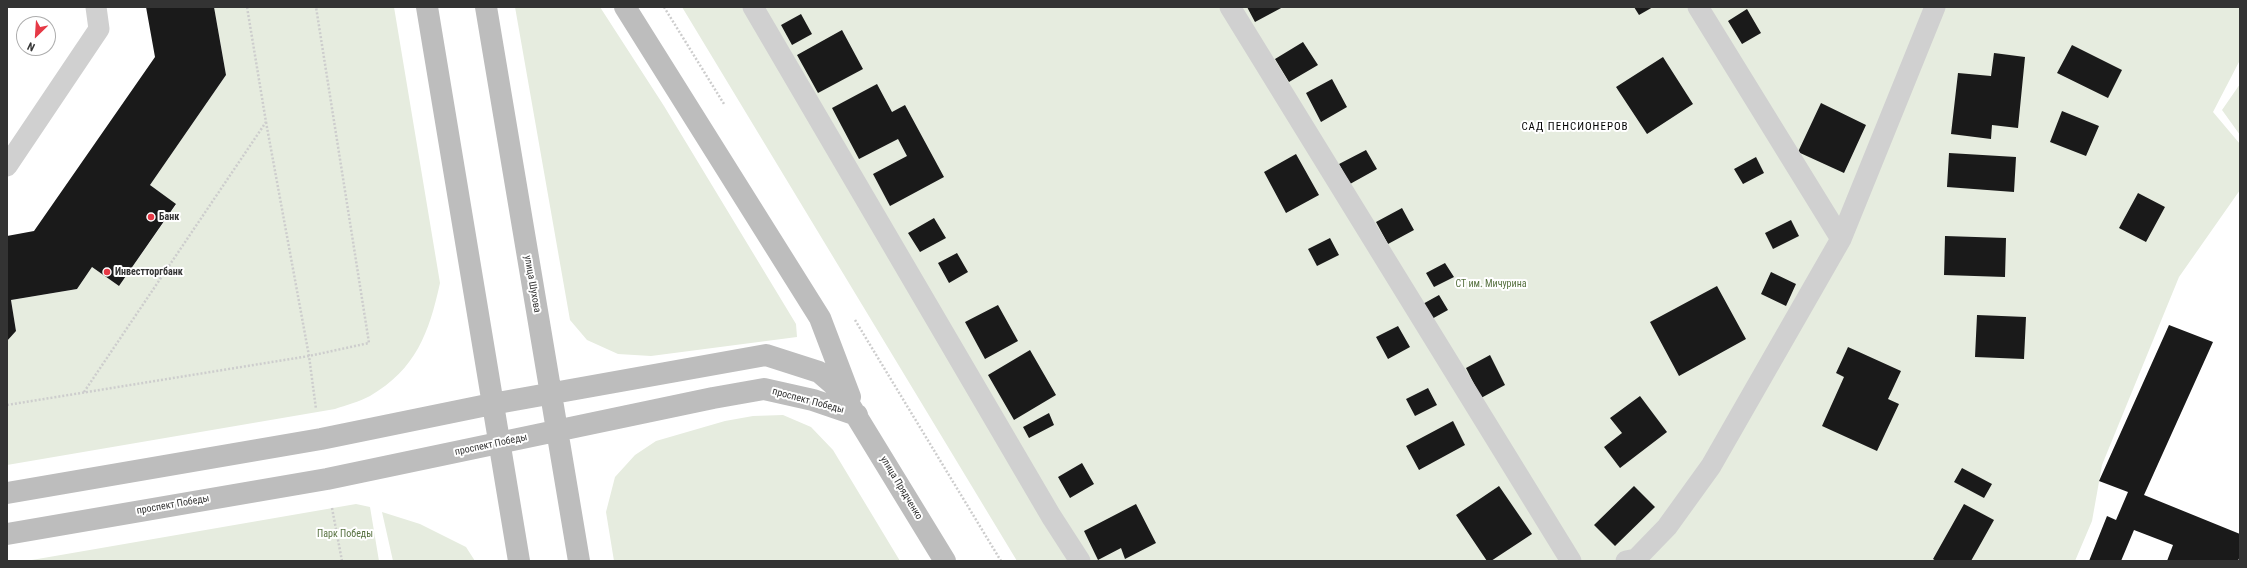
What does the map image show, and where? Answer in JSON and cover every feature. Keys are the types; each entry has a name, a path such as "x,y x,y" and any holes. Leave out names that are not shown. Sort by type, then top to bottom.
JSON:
{"main road":[{"path":"427,7 519,561"},
{"name":"улица Шухова","path":"486,7 579,561"},
{"path":"625,7 820,318 857,415"},
{"name":"проспект Победы","path":"7,493 321,439 550,393 766,355 819,372 841,391 857,415"},
{"name":"проспект Победы","path":"7,534 327,479 557,432 713,398 764,389 813,400 857,415"},
{"name":"улица Прядченко","path":"857,415 945,561"}],"lane":[{"path":"7,166 99,29 96,7"},
{"path":"753,7 1047,509 1080,561"},
{"path":"1230,7 1571,561"},
{"path":"1698,7 1841,239"},
{"path":"1626,561 1636,559 1666,527 1711,466 1841,239 1935,7"}],"path":[{"path":"247,7 266,122 309,356"},
{"path":"7,405 309,356 370,343 316,7"},
{"path":"84,392 266,122"}],"green space":[{"path":"214,7 394,7 440,283 431,318 425,334 409,362 399,374 386,385 366,398 335,409 7,465 7,341 16,331 11,300 77,289 92,267 119,286 176,205 150,185 226,75"},
{"path":"515,7 600,7 664,106 796,324 797,337 651,356 618,354 587,340 570,320"},
{"name":"СТ им. Мичурина","path":"682,7 2240,7 2240,60 2213,112 2240,144 2240,190 2179,277 2102,465 2092,521 2075,561 1017,561"},
{"path":"2240,84 2240,135 2222,110"},
{"path":"783,415 811,427 833,450 900,561 614,561 606,512 615,477 635,455 656,441 725,421 753,416"},
{"name":"Парк Победы","path":"356,504 370,507 379,561 26,561"},
{"path":"382,512 420,524 466,547 475,561 393,561"}],"building":[{"path":"146,7 214,7 226,75 150,185 176,204 119,286 92,267 77,289 11,300 16,331 7,341 7,236 34,231 155,57"},
{"path":"1247,7 1283,7 1255,22"},
{"path":"1634,7 1653,7 1639,15"},
{"path":"1747,9 1761,33 1742,44 1728,21"},
{"path":"801,14 812,34 792,45 781,25"},
{"path":"842,30 863,69 818,93 797,55"},
{"path":"1303,42 1318,65 1289,82 1275,59"},
{"path":"2072,45 2122,70 2108,98 2057,73"},
{"path":"1994,53 2025,57 2018,128 1992,125 1991,139 1951,134 1958,73 1991,76"},
{"path":"1663,57 1693,104 1647,134 1616,87"},
{"path":"1332,79 1347,107 1321,122 1306,93"},
{"path":"877,84 892,112 905,105 944,177 890,206 873,174 907,156 898,139 859,159 832,108"},
{"path":"1821,103 1866,125 1844,173 1798,152"},
{"path":"2062,111 2099,126 2086,156 2050,142"},
{"path":"1366,150 1377,169 1350,184 1339,164"},
{"path":"1949,153 2016,157 2014,192 1947,187"},
{"path":"1296,154 1319,195 1286,213 1264,172"},
{"path":"1756,157 1764,173 1743,184 1734,169"},
{"path":"2138,193 2165,207 2146,242 2119,228"},
{"path":"1402,208 1414,230 1388,244 1376,222"},
{"path":"934,218 946,238 920,252 908,233"},
{"path":"1791,220 1799,236 1773,249 1765,233"},
{"path":"1945,236 2006,238 2005,277 1944,275"},
{"path":"1330,238 1339,255 1317,266 1308,249"},
{"path":"957,253 968,272 949,283 938,263"},
{"path":"1445,263 1454,277 1434,287 1426,273"},
{"path":"1771,272 1796,284 1786,306 1761,294"},
{"path":"1717,286 1746,339 1679,376 1650,322"},
{"path":"1439,295 1448,310 1430,320 1421,305"},
{"path":"998,305 1018,341 985,359 965,322"},
{"path":"1977,315 2026,317 2024,359 1975,357"},
{"path":"2169,325 2213,342 2144,495 2240,534 2240,556 2238,561 2167,561 2173,545 2134,530 2121,561 2089,561 2107,516 2116,520 2128,492 2099,481"},
{"path":"1398,326 1410,347 1388,359 1376,337"},
{"path":"1848,347 1901,371 1888,399 1899,404 1877,451 1822,426 1844,377 1836,373"},
{"path":"1030,350 1056,395 1014,420 988,375"},
{"path":"1490,355 1505,385 1481,398 1466,368"},
{"path":"1428,388 1437,405 1415,416 1406,399"},
{"path":"1640,396 1667,432 1620,468 1604,447 1622,433 1610,418"},
{"path":"1049,413 1054,425 1029,438 1023,427"},
{"path":"1453,421 1465,445 1419,470 1406,446"},
{"path":"1082,463 1094,484 1070,498 1058,477"},
{"path":"1962,468 1992,484 1984,498 1954,482"},
{"path":"1499,486 1532,534 1491,561 1487,561 1456,515"},
{"path":"1634,486 1655,507 1615,546 1594,525"},
{"path":"1136,504 1156,543 1125,559 1121,548 1098,560 1084,531"},
{"path":"1964,504 1994,520 1971,561 1936,561 1933,559"}],"place":[{"name":"Банк","path":"151,217"},
{"name":"Инвестторгбанк","path":"107,272"}],"district":[{"name":"САД ПЕНСИОНЕРОВ","path":"1575,127"}]}
